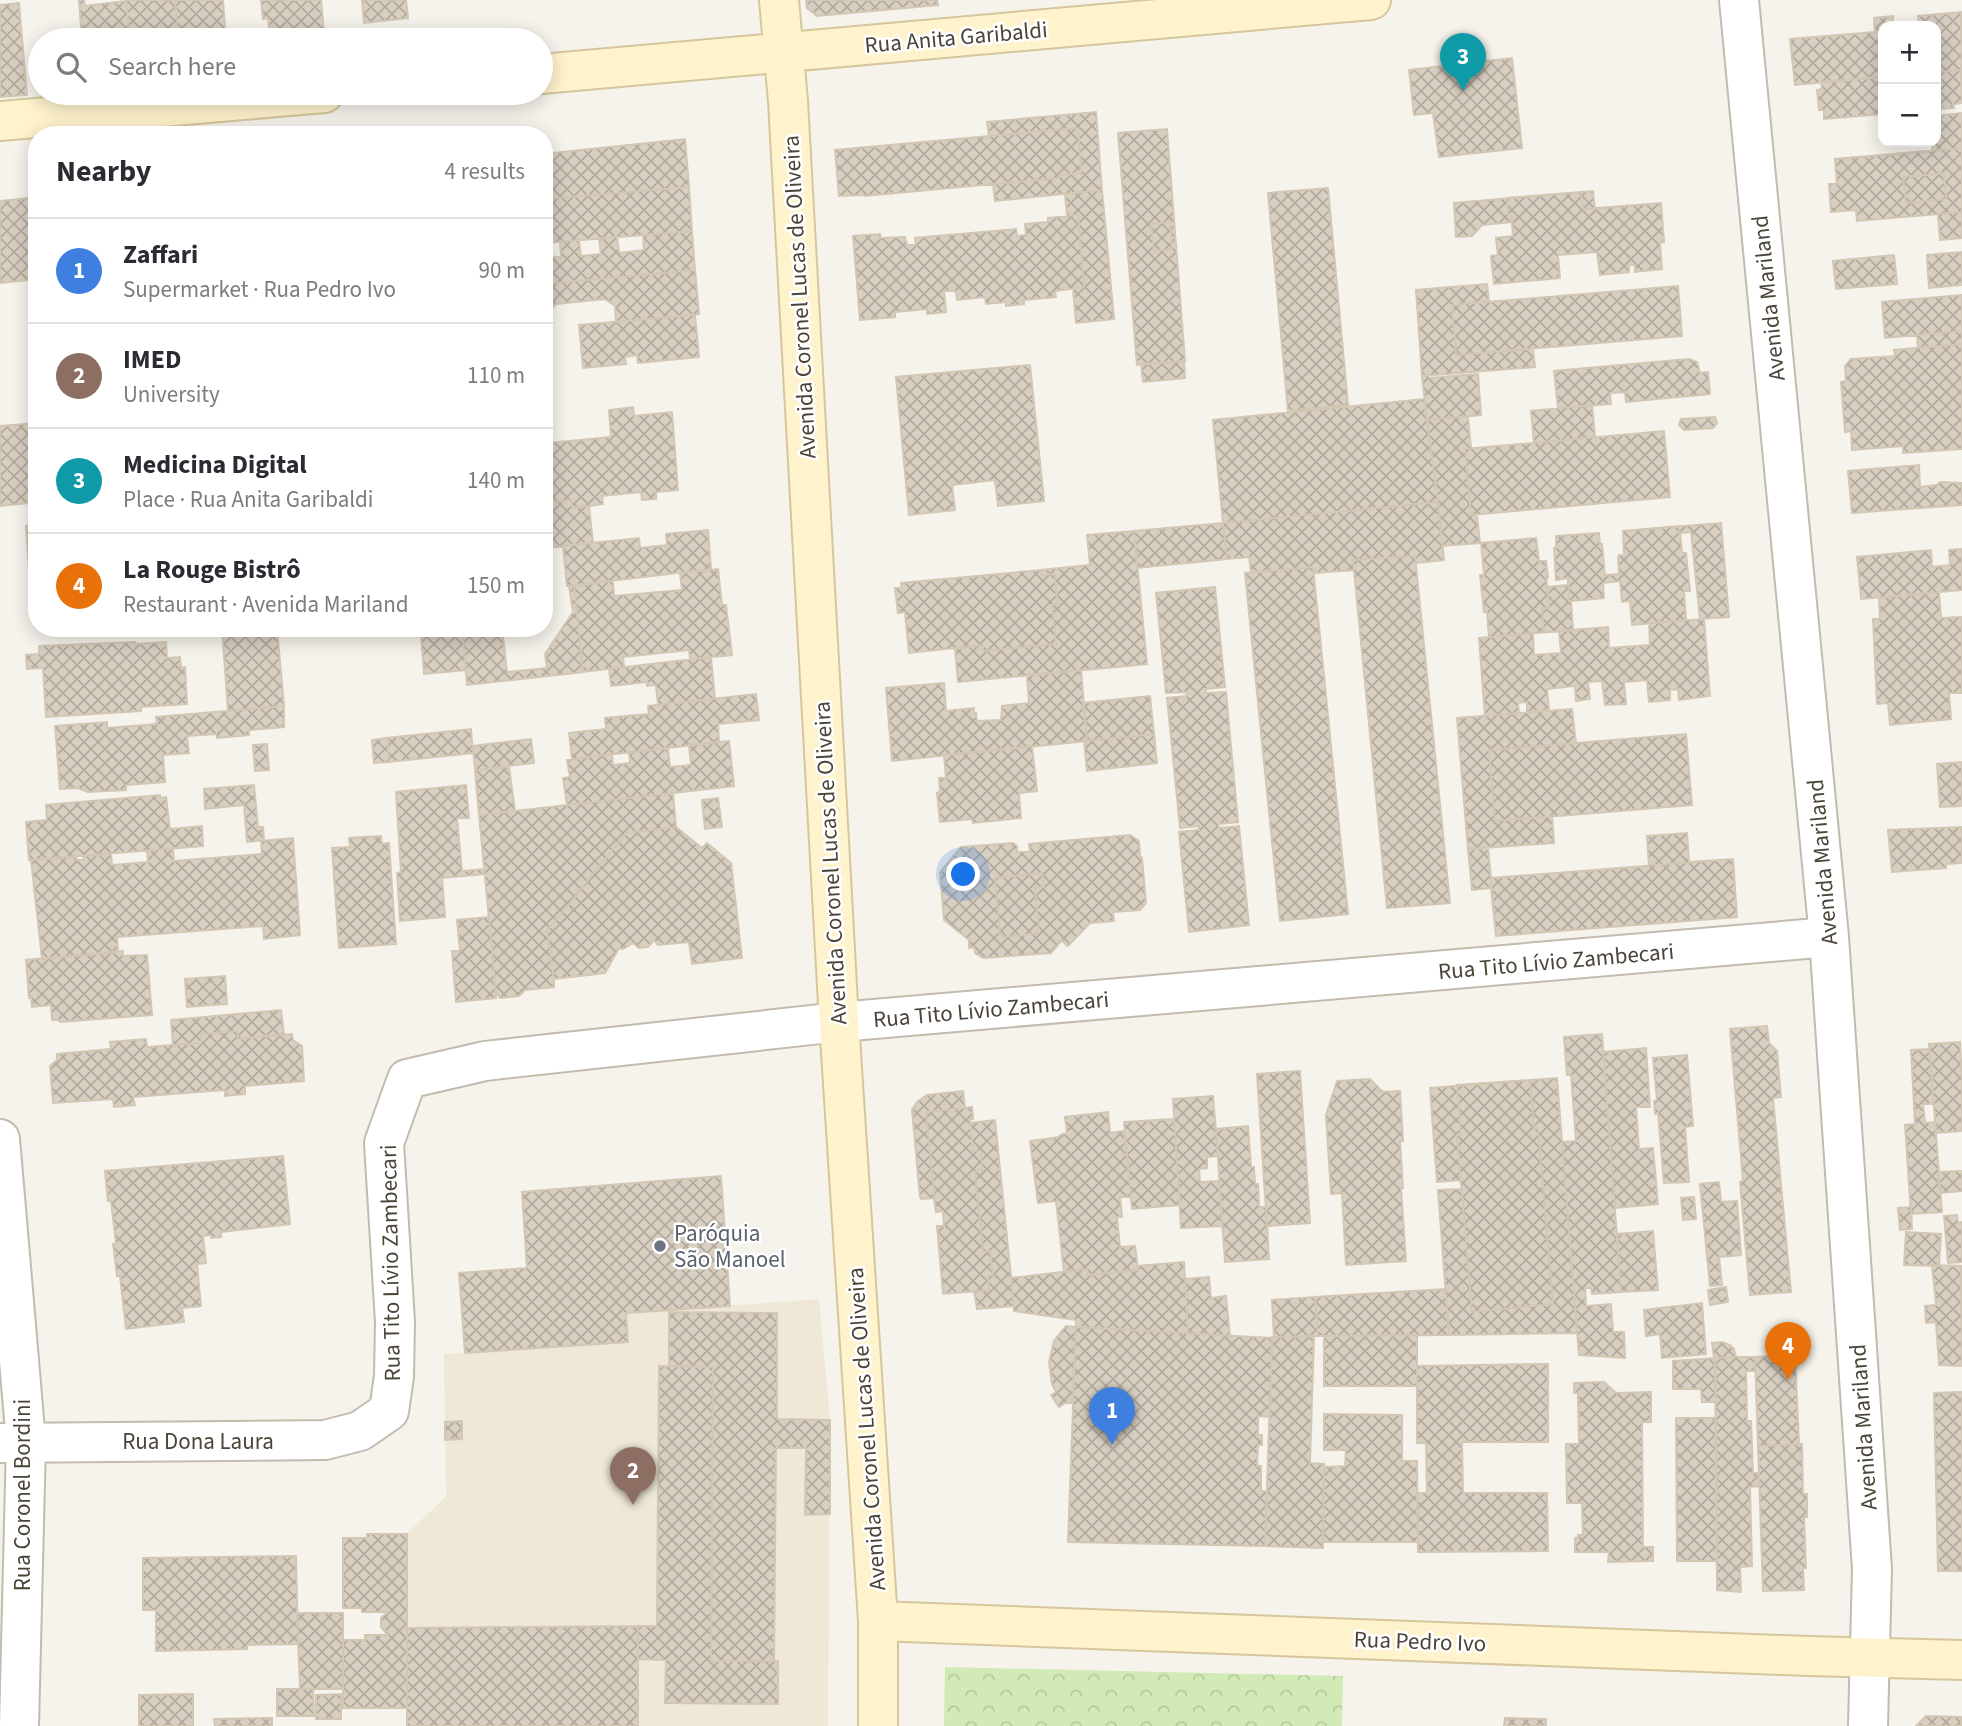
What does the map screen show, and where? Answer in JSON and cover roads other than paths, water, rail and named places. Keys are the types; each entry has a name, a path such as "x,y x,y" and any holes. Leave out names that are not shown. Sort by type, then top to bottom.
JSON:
{"street":[{"name":"Avenida Coronel Lucas de Oliveira","path":"779,0 790,129 839,1022 878,1621 878,1726"},
{"name":"Rua Anita Garibaldi","path":"553,73 1371,0"},
{"name":"Avenida Mariland","path":"1739,0 1829,937 1872,1569 1868,1726"},
{"path":"0,121 185,105"},
{"name":"Rua Tito Lívio Zambecari","path":"390,1411 395,1322 384,1143 407,1079 485,1061 839,1022 1829,937"},
{"name":"Rua Coronel Bordini","path":"0,1139 13,1443 19,1726"},
{"name":"Rua Dona Laura","path":"13,1443 325,1440 360,1431 390,1411"},
{"name":"Rua Pedro Ivo","path":"878,1621 1962,1660"}],"place":[{"name":"Medicina Digital","path":"1463,91"},
{"name":"Paróquia São Manoel","path":"660,1246"},
{"name":"La Rouge Bistrô","path":"1788,1380"},
{"name":"Zaffari","path":"1112,1445"},
{"name":"IMED","path":"633,1505"}]}
